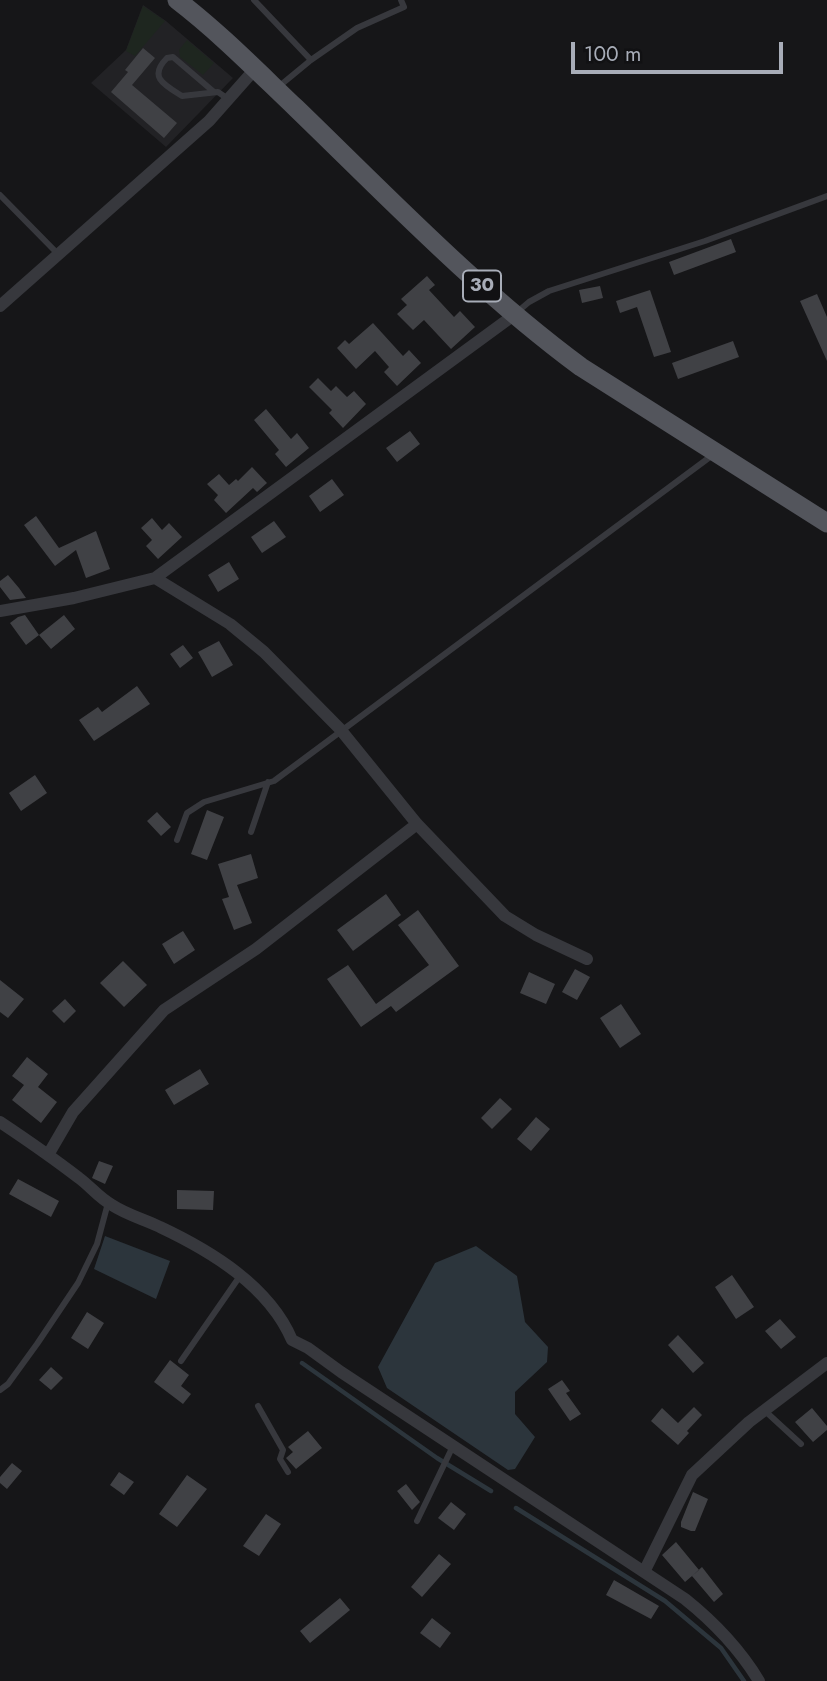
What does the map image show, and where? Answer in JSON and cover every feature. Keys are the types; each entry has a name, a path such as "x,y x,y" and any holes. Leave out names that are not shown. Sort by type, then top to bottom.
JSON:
{"main road":[{"name":"30","path":"177,0 255,69 514,315 581,367 827,523"}],"street":[{"path":"0,306 209,121 255,69"},
{"path":"0,611 74,598 155,578 514,315"},
{"path":"155,578 247,637 340,729 417,824 505,916 536,935 587,959"},
{"path":"48,1155 74,1112 164,1010 256,949 417,824"},
{"path":"0,1122 48,1155 108,1203 131,1217 156,1225 186,1240 240,1276 270,1304 285,1324 292,1340 645,1570 711,1620 734,1644 759,1681"},
{"path":"645,1570 692,1475 764,1410 827,1363"}],"lane":[{"path":"254,0 310,60"},
{"path":"276,89 310,60 357,28 404,7 401,0"},
{"path":"214,92 173,57 167,58 157,69 161,79 182,96 214,92 221,93 228,99"},
{"path":"0,195 58,254"},
{"path":"514,315 549,290 705,241 827,196"},
{"path":"177,840 187,813 204,802 274,780 715,453"},
{"path":"251,832 268,782"},
{"path":"0,1390 30,1354 78,1283 97,1244 108,1203"},
{"path":"181,1361 240,1276"},
{"path":"258,1406 283,1450 280,1459 288,1472"},
{"path":"764,1410 801,1444"},
{"path":"417,1521 453,1446"}],"shaded area":[{"path":"143,5 233,78 166,147 91,83 126,50"},
{"path":"143,6 165,21 135,56 126,51"},
{"path":"187,40 214,63 203,75 180,57 179,50"},
{"path":"105,1236 170,1261 156,1299 94,1269"},
{"path":"476,1246 517,1276 525,1322 548,1347 547,1362 515,1392 515,1414 535,1437 515,1469 508,1470 387,1388 378,1367 435,1263"}],"building":[{"path":"143,48 155,58 132,85 177,123 164,138 111,92"},
{"path":"731,239 736,252 674,275 669,262"},
{"path":"427,276 435,285 429,290 454,317 460,311 475,327 451,349 424,320 413,330 397,314 407,305 401,299"},
{"path":"600,286 603,298 582,303 579,290"},
{"path":"650,290 671,352 654,357 637,307 620,313 616,301"},
{"path":"817,294 827,317 827,361 800,301"},
{"path":"373,323 403,356 409,350 421,363 397,386 384,372 389,367 375,351 356,369 337,348 345,340 349,344"},
{"path":"733,341 739,357 678,379 672,363"},
{"path":"318,378 331,391 336,386 347,397 354,391 366,404 343,428 329,413 332,410 309,387"},
{"path":"266,409 291,439 297,433 309,448 286,467 275,454 279,450 254,420"},
{"path":"410,431 420,444 397,462 386,448"},
{"path":"252,467 267,483 257,492 253,488 226,513 214,500 218,495 207,484 219,474 229,485 236,479 238,481"},
{"path":"332,479 344,495 320,512 309,496"},
{"path":"36,516 59,548 96,531 110,569 86,578 76,550 55,566 24,525"},
{"path":"152,518 162,530 169,523 182,537 158,559 146,546 152,540 141,528"},
{"path":"274,521 286,537 262,553 251,537"},
{"path":"229,562 239,579 218,592 208,575"},
{"path":"8,575 26,598 10,600 0,587 0,581"},
{"path":"25,615 39,635 26,645 10,623"},
{"path":"64,615 75,629 51,649 39,635"},
{"path":"219,641 233,665 212,677 198,652"},
{"path":"183,645 193,658 180,668 170,654"},
{"path":"137,686 150,704 94,741 79,720 98,707 102,712"},
{"path":"35,775 47,793 21,811 9,793"},
{"path":"207,810 224,817 207,860 191,854"},
{"path":"157,812 171,827 161,836 147,821"},
{"path":"251,854 258,878 237,885 252,923 234,930 222,899 229,897 218,864"},
{"path":"386,894 401,915 353,951 337,930"},
{"path":"418,910 459,966 396,1012 391,1006 361,1027 327,979 348,965 376,1004 429,965 398,925"},
{"path":"183,931 195,950 174,964 162,944"},
{"path":"123,961 147,985 124,1007 100,983"},
{"path":"575,969 590,977 577,1000 562,992"},
{"path":"529,972 555,984 546,1004 520,993"},
{"path":"0,980 24,999 8,1018 0,1012"},
{"path":"65,999 76,1011 64,1023 52,1011"},
{"path":"621,1004 641,1034 620,1048 600,1018"},
{"path":"27,1057 48,1074 38,1087 57,1102 41,1123 12,1100 24,1085 12,1076"},
{"path":"200,1069 209,1084 174,1105 165,1090"},
{"path":"500,1098 512,1109 492,1129 481,1118"},
{"path":"536,1117 550,1129 531,1151 517,1139"},
{"path":"99,1161 113,1166 105,1184 92,1178"},
{"path":"18,1179 59,1201 51,1217 9,1194"},
{"path":"177,1190 214,1191 213,1210 177,1209"},
{"path":"732,1275 754,1307 736,1319 715,1287"},
{"path":"87,1312 104,1323 88,1349 71,1338"},
{"path":"780,1319 796,1337 781,1349 765,1331"},
{"path":"678,1335 704,1363 693,1373 668,1345"},
{"path":"170,1360 189,1375 181,1386 191,1394 183,1404 154,1382"},
{"path":"51,1367 63,1378 51,1390 39,1380"},
{"path":"562,1380 570,1391 566,1393 581,1414 570,1421 548,1389"},
{"path":"694,1407 702,1415 678,1445 651,1421 662,1408 678,1423"},
{"path":"812,1408 827,1426 827,1430 813,1442 795,1422"},
{"path":"308,1431 322,1448 296,1469 286,1458 293,1452 288,1447"},
{"path":"12,1463 22,1471 7,1489 0,1483 0,1477"},
{"path":"119,1472 134,1482 124,1495 110,1485"},
{"path":"187,1475 207,1489 177,1527 159,1514"},
{"path":"406,1484 420,1502 412,1510 397,1491"},
{"path":"693,1492 708,1499 695,1531 691,1531 681,1527 681,1522"},
{"path":"451,1502 466,1514 454,1530 438,1518"},
{"path":"266,1514 281,1524 259,1556 243,1546"},
{"path":"676,1542 699,1570 685,1582 662,1555"},
{"path":"439,1554 451,1564 422,1597 411,1587"},
{"path":"702,1567 723,1594 714,1602 692,1576"},
{"path":"614,1580 659,1606 651,1619 606,1595"},
{"path":"340,1598 350,1610 310,1643 300,1631"},
{"path":"432,1618 451,1633 440,1648 420,1633"}],"waterway":[{"path":"302,1363 437,1458 491,1491"},
{"path":"516,1508 665,1601 721,1648 744,1681"}]}
